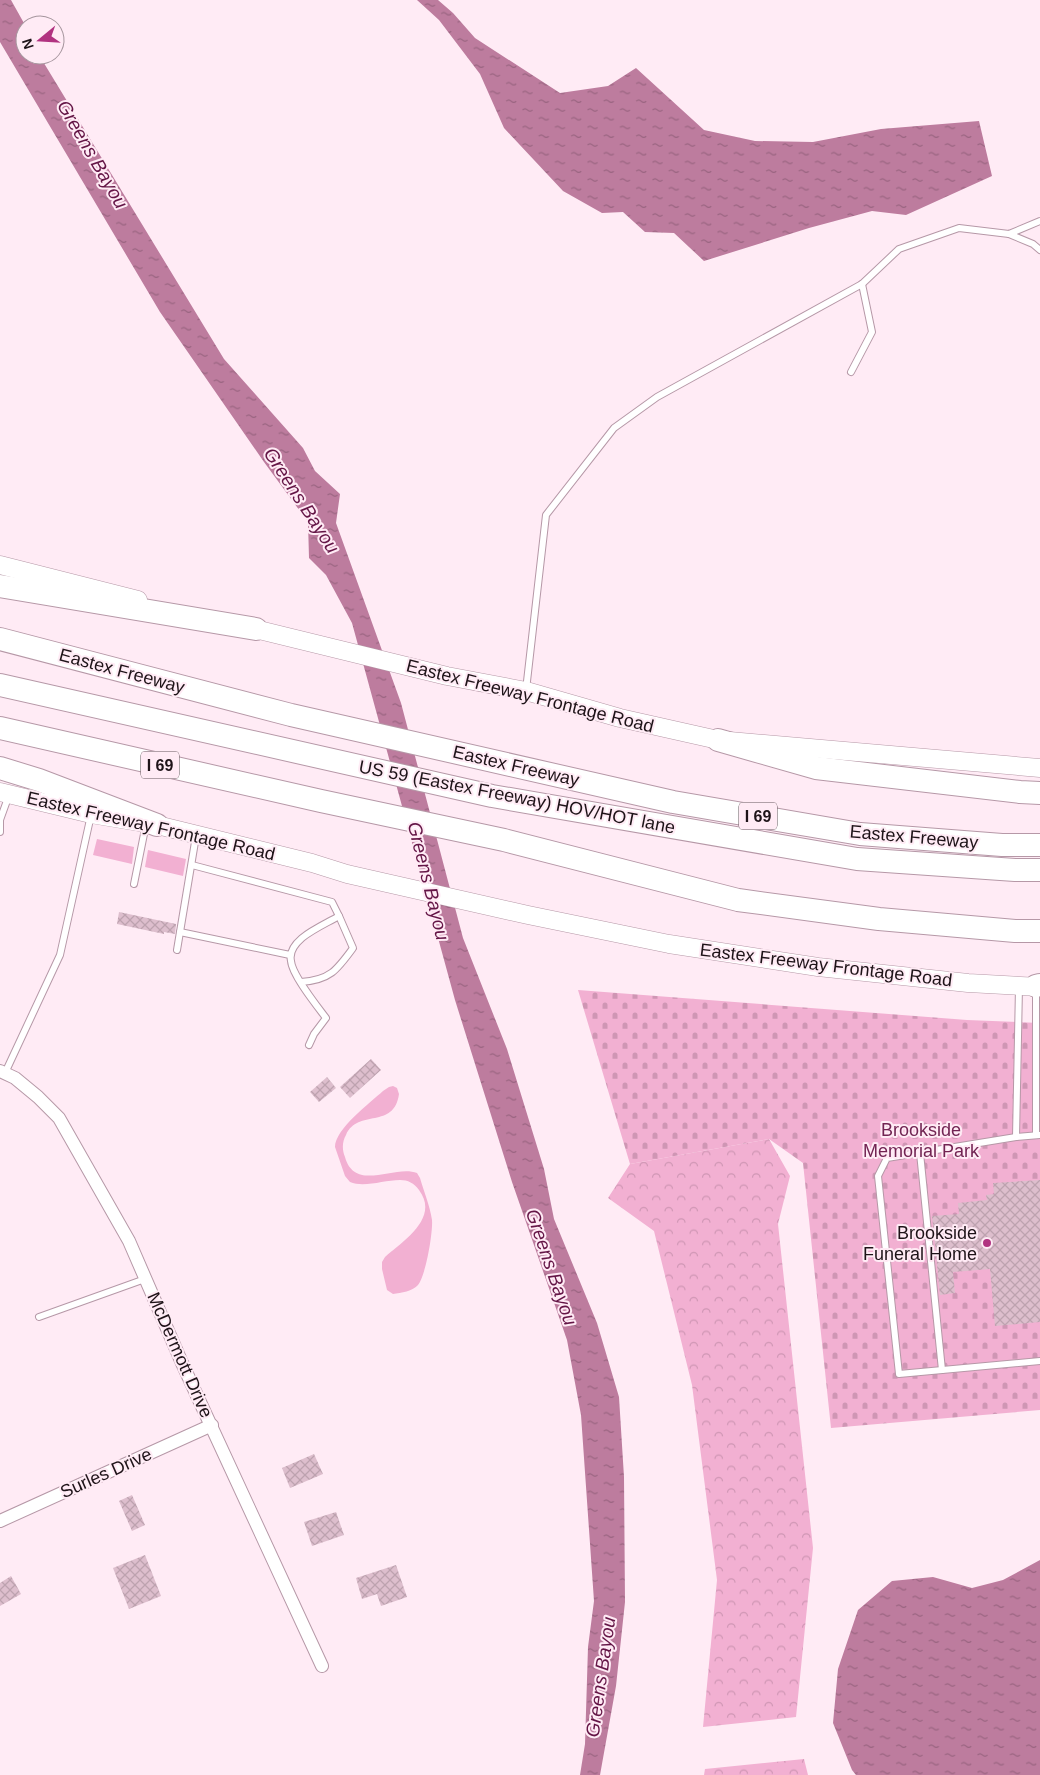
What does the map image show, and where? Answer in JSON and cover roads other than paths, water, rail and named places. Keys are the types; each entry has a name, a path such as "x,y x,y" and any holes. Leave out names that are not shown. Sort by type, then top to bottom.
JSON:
{"highway":[{"path":"0,586 256,630"},
{"name":"Eastex Freeway","path":"0,639 291,715 673,802 860,834 1002,845 1040,845"},
{"name":"US 59 (Eastex Freeway) HOV/HOT lane","path":"0,685 492,796 857,859 1015,870 1040,870"},
{"name":"I 69","path":"0,728 321,802 504,840 738,900 879,919 1015,931 1040,931"},
{"path":"718,740 816,768 1040,793"},
{"path":"0,768 39,780 152,824"}],"main road":[{"name":"Eastex Freeway Frontage Road","path":"0,565 256,630 447,676 526,691 620,718 718,740 1040,768"},
{"name":"Eastex Freeway Frontage Road","path":"5,793 91,814 152,824 312,863 347,874 528,915 669,944 818,967 968,983 1034,986"}],"street":[{"name":"McDermott Drive","path":"3,1072 15,1078 59,1118 129,1241 182,1363 322,1666"},
{"name":"Surles Drive","path":"0,1521 212,1425"}],"lane":[{"path":"1008,234 1040,221"},
{"path":"526,691 546,515 614,428 658,397 862,284 900,249 959,228 1008,234 1033,244 1040,250"},
{"path":"851,372 872,332 862,284"},
{"path":"0,832 0,820 5,793"},
{"path":"3,1072 60,955 91,814"},
{"path":"134,884 152,824"},
{"path":"177,950 197,835"},
{"path":"192,865 332,902 353,948 338,968 328,976 315,981 301,982"},
{"path":"309,1044 326,1018 301,982 291,964 290,955 293,947 302,937 339,916"},
{"path":"180,932 290,955"},
{"path":"1034,986 1038,1135 887,1158 878,1176 899,1374 1040,1361"},
{"path":"1016,1137 1034,986"},
{"path":"920,1153 942,1370"},
{"path":"39,1317 145,1278"}],"water":[{"name":"Greens Bayou","path":"0,0 11,0 19,15 15,15 15,65 45,65 224,359 303,448 315,471 340,494 336,523 401,703 463,938 507,1049 544,1169 554,1219 597,1323 619,1397 624,1477 625,1602 616,1686 600,1775 580,1775 585,1744 588,1647 594,1601 581,1415 567,1340 512,1182 455,1000 352,623 326,575 309,558 308,522 160,312 0,42"},
{"path":"417,0 438,0 453,13 475,38 560,93 608,86 636,68 704,130 755,141 813,142 881,129 979,121 992,176 906,215 872,211 809,228 704,261 674,233 645,232 623,212 602,213 563,191 504,128 480,74 439,20"},
{"path":"1040,1560 1040,1775 856,1775 852,1770 833,1723 838,1669 858,1610 892,1581 933,1577 972,1588 1003,1580"}],"place":[{"name":"Brookside Funeral Home","path":"987,1243"}],"park label":[{"name":"Brookside Memorial Park","path":"921,1140"}]}
